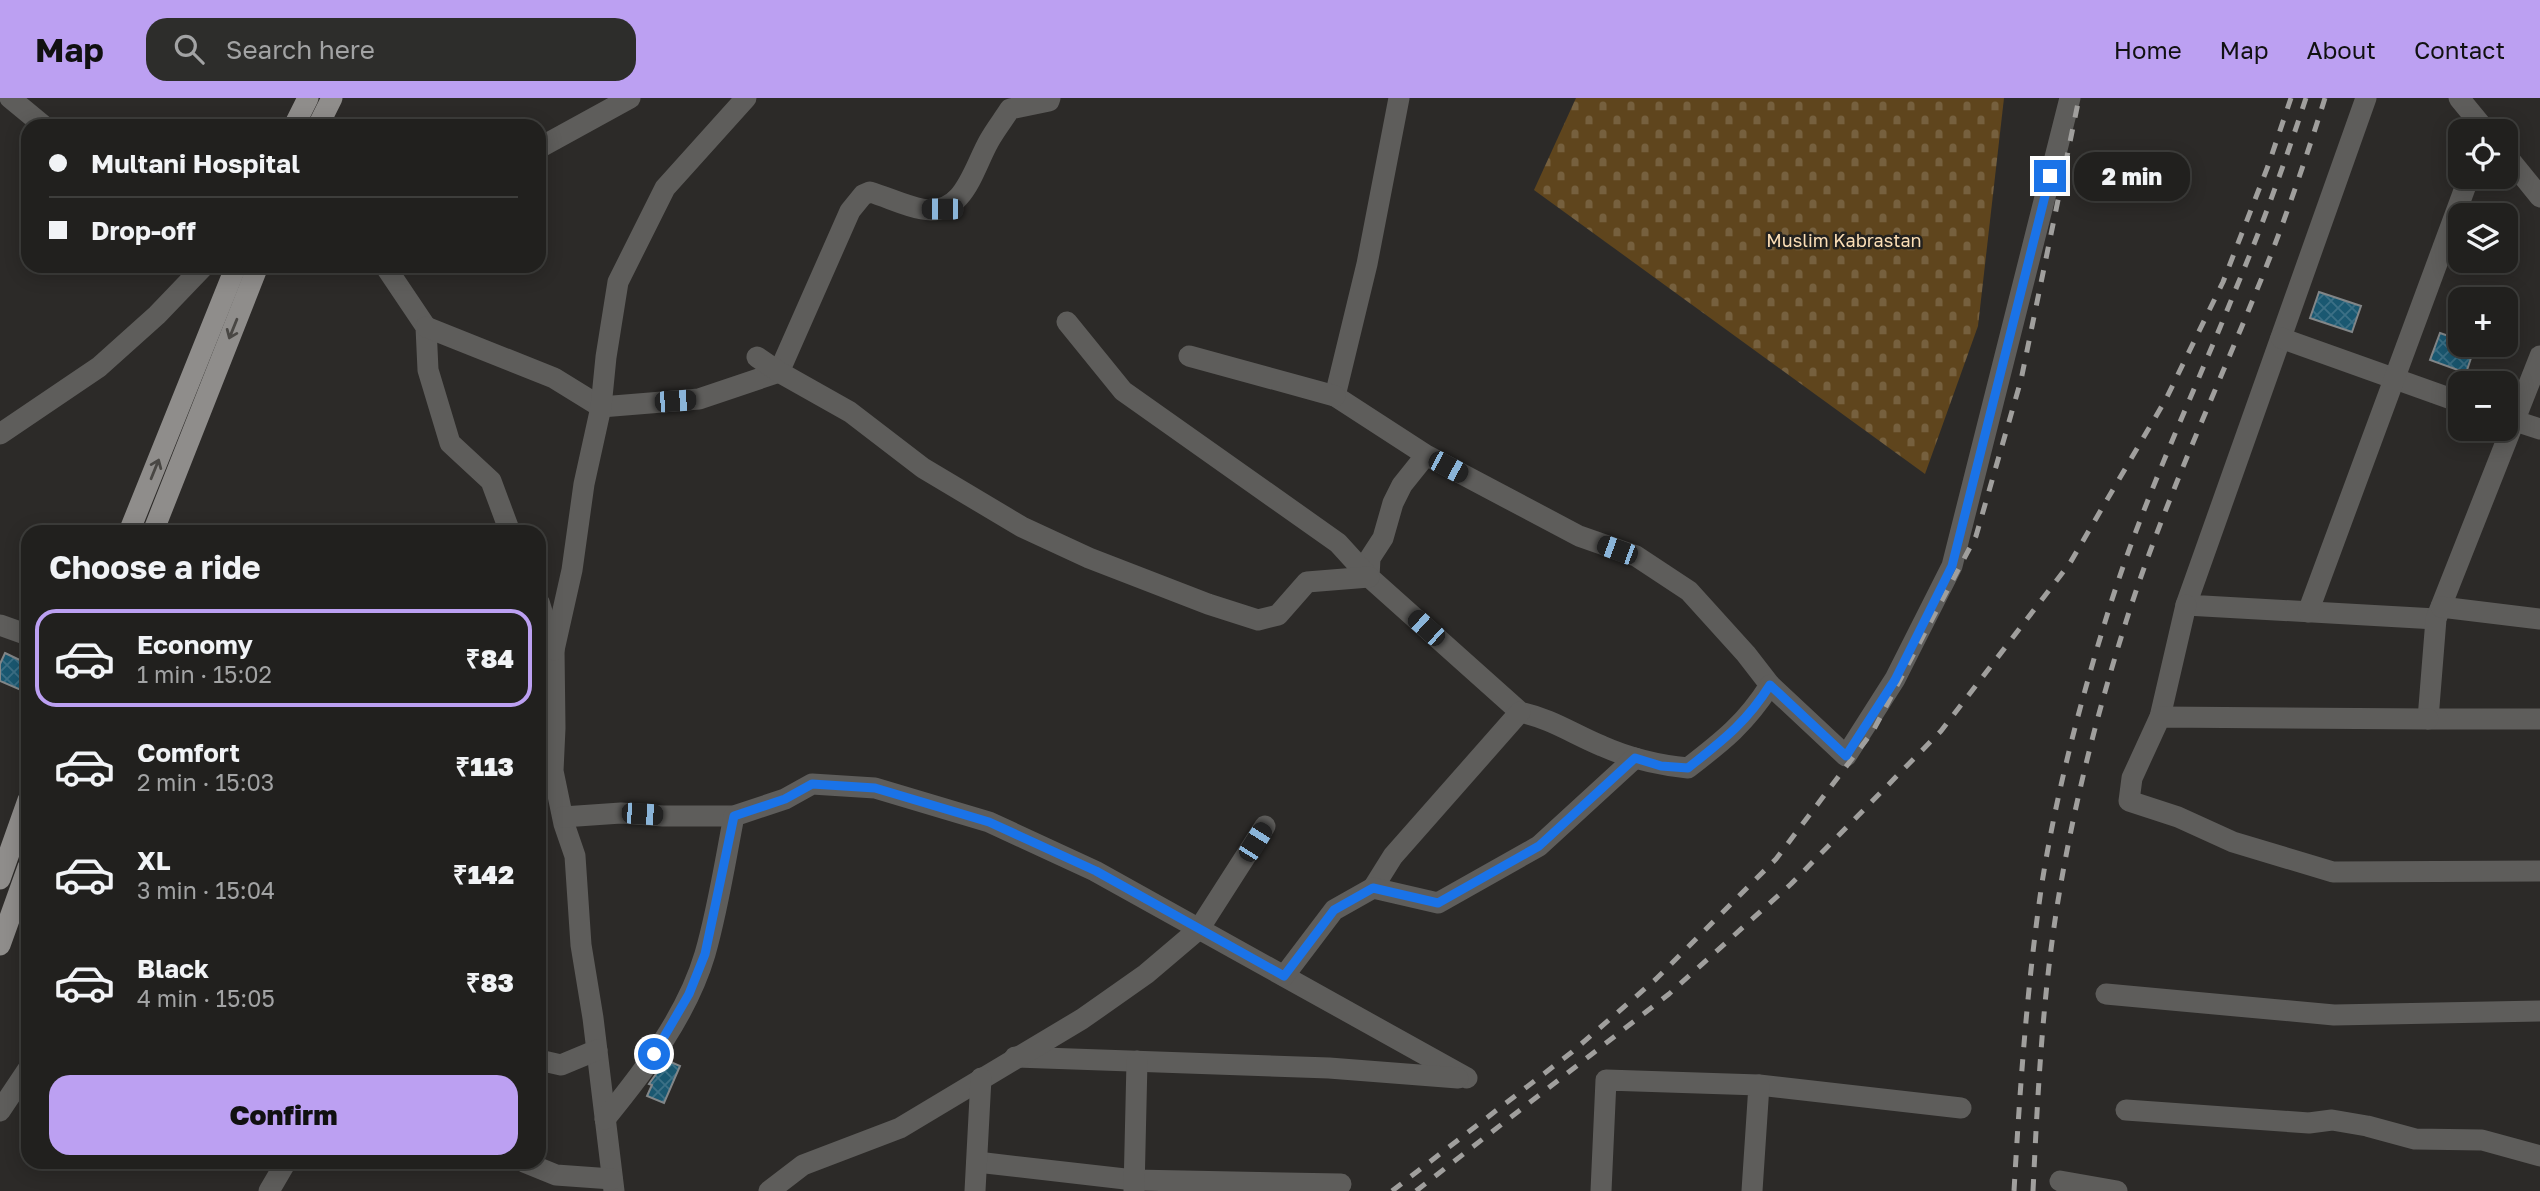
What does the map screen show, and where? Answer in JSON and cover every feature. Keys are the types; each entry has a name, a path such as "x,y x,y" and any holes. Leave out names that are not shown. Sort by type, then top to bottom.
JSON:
{"main road":[{"path":"298,119 308,98"},
{"path":"322,119 332,98"},
{"path":"132,525 233,273"},
{"path":"156,525 255,273"},
{"path":"0,879 21,820"},
{"path":"0,945 21,886"}],"street":[{"path":"10,98 36,119"},
{"path":"546,144 630,98"},
{"path":"541,1169 556,1175 613,1185 597,1049 581,945 575,856 563,817 548,790 553,771 555,728 554,650 572,570 584,484 601,407 618,282 665,188 746,98"},
{"path":"426,327 554,378 601,407 699,400 779,372 850,211 863,195 870,192 922,209 942,209 953,204 970,183 988,142 1010,109 1049,101 1049,98"},
{"path":"1335,396 1367,264 1399,98"},
{"path":"1189,356 1335,396 1426,455 1579,536 1636,556 1689,591 1770,685 1846,756 1895,680 1952,566 2070,98"},
{"path":"2366,98 2186,605 2160,717 2132,778 2129,801 2178,817 2233,842 2333,872 2540,871"},
{"path":"2459,98 2476,119"},
{"path":"2518,170 2540,197"},
{"path":"2308,612 2465,189"},
{"path":"0,434 99,368 197,273"},
{"path":"390,273 426,327 428,370 450,443 491,481 507,525"},
{"path":"1067,322 1123,391 1338,543 1369,578 1520,712 1542,717 1602,746 1635,758 1661,766 1688,768 1724,740 1753,712 1770,685"},
{"path":"2281,338 2448,398"},
{"path":"2518,403 2540,356"},
{"path":"757,357 850,412 923,468 1023,527 1089,558 1208,604 1258,620 1278,615 1307,582 1369,578"},
{"path":"2518,422 2540,429"},
{"path":"2428,719 2439,613 2502,441"},
{"path":"1369,578 1370,558 1383,538 1392,503 1402,485 1426,455"},
{"path":"2186,605 2308,612 2439,613 2540,619"},
{"path":"546,624 554,650"},
{"path":"0,625 21,632"},
{"path":"1284,976 1334,910 1373,888 1393,856 1520,712"},
{"path":"2160,717 2540,719"},
{"path":"1373,888 1438,903 1539,846 1635,758"},
{"path":"563,817 621,813 734,816 785,799 812,784 875,788 989,822 1096,871 1467,1078 1329,1068 1015,1057"},
{"path":"605,1119 643,1073 689,994 705,954 734,816"},
{"path":"769,1191 803,1165 900,1128 1082,1018 1146,974 1199,929 1265,826"},
{"path":"2106,994 2334,1015 2540,1011"},
{"path":"546,1062 561,1065 597,1049"},
{"path":"1134,1185 1137,1061"},
{"path":"975,1191 981,1078"},
{"path":"0,1111 21,1080"},
{"path":"1601,1191 1606,1080 1759,1085 1961,1108"},
{"path":"1752,1191 1759,1085"},
{"path":"2126,1110 2309,1123 2332,1120 2415,1139 2482,1140 2540,1156"},
{"path":"976,1162 1134,1185 1341,1184"},
{"path":"269,1191 282,1169"},
{"path":"2060,1181 2117,1191"}],"green space":[{"name":"Muslim Kabrastan","path":"1576,98 2004,98 1978,326 1925,474 1534,190"}],"building":[{"path":"2319,292 2361,306 2352,332 2310,318"},
{"path":"2440,333 2448,336 2448,357 2471,357 2467,371 2430,360"},
{"path":"5,653 21,661 21,690 0,681 0,664"},
{"path":"666,1060 680,1066 664,1103 647,1096 652,1085 649,1084"}],"railway":[{"path":"1392,1191 1572,1052 1656,979 1776,859 1873,731 1976,536 2021,380 2079,98"},
{"path":"1416,1191 1669,994 1791,884 1941,731 2070,563 2166,399 2223,282 2291,98"},
{"path":"2014,1191 2025,1037 2042,883 2077,719 2105,622 2134,536 2256,239 2306,98"},
{"path":"2033,1191 2042,1037 2055,921 2074,819 2097,722 2124,628 2153,544 2274,248 2325,98"}],"route":[{"path":"654,1054 689,994 705,954 734,816 785,799 812,784 875,788 989,822 1096,871 1284,976 1334,910 1373,888 1438,903 1539,846 1635,758 1661,766 1688,768 1724,740 1753,712 1770,685 1846,756 1895,680 1952,566 2050,176"}]}
